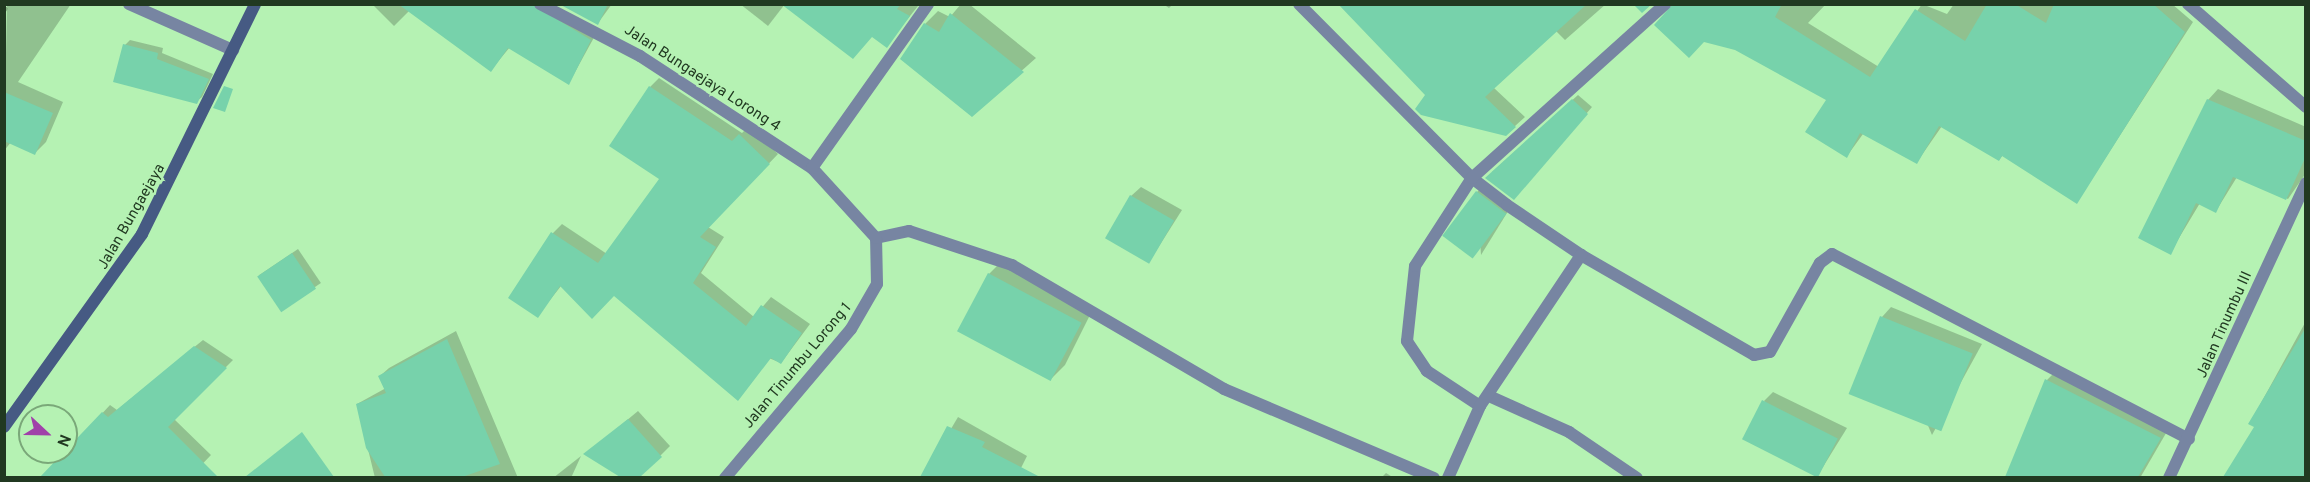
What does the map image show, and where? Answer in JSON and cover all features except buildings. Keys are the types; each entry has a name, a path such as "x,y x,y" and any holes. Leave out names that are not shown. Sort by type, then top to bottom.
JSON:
{"street":[{"path":"129,4 233,50"},
{"name":"Jalan Bungaejaya","path":"4,427 141,234 255,4"},
{"name":"Jalan Bungaejaya Lorong 4","path":"540,4 640,56 812,168"},
{"path":"928,4 812,168 876,238 909,231 1012,265 1224,389 1434,477"},
{"path":"1299,4 1472,178 1581,255 1763,357 1820,262 1832,254 2189,439"},
{"path":"1480,406 1418,361 1406,325 1415,266 1472,178 1665,4"},
{"path":"2188,4 2306,107"},
{"name":"Jalan Tinumbu III","path":"2169,477 2189,439 2306,183"},
{"name":"Jalan Tinumbu Lorong 1","path":"725,477 867,306 880,262 876,238"},
{"path":"1448,477 1480,406 1489,396 1581,255"},
{"path":"1489,396 1569,432 1637,477"}],"path":[{"path":"4,11 9,4"}]}
